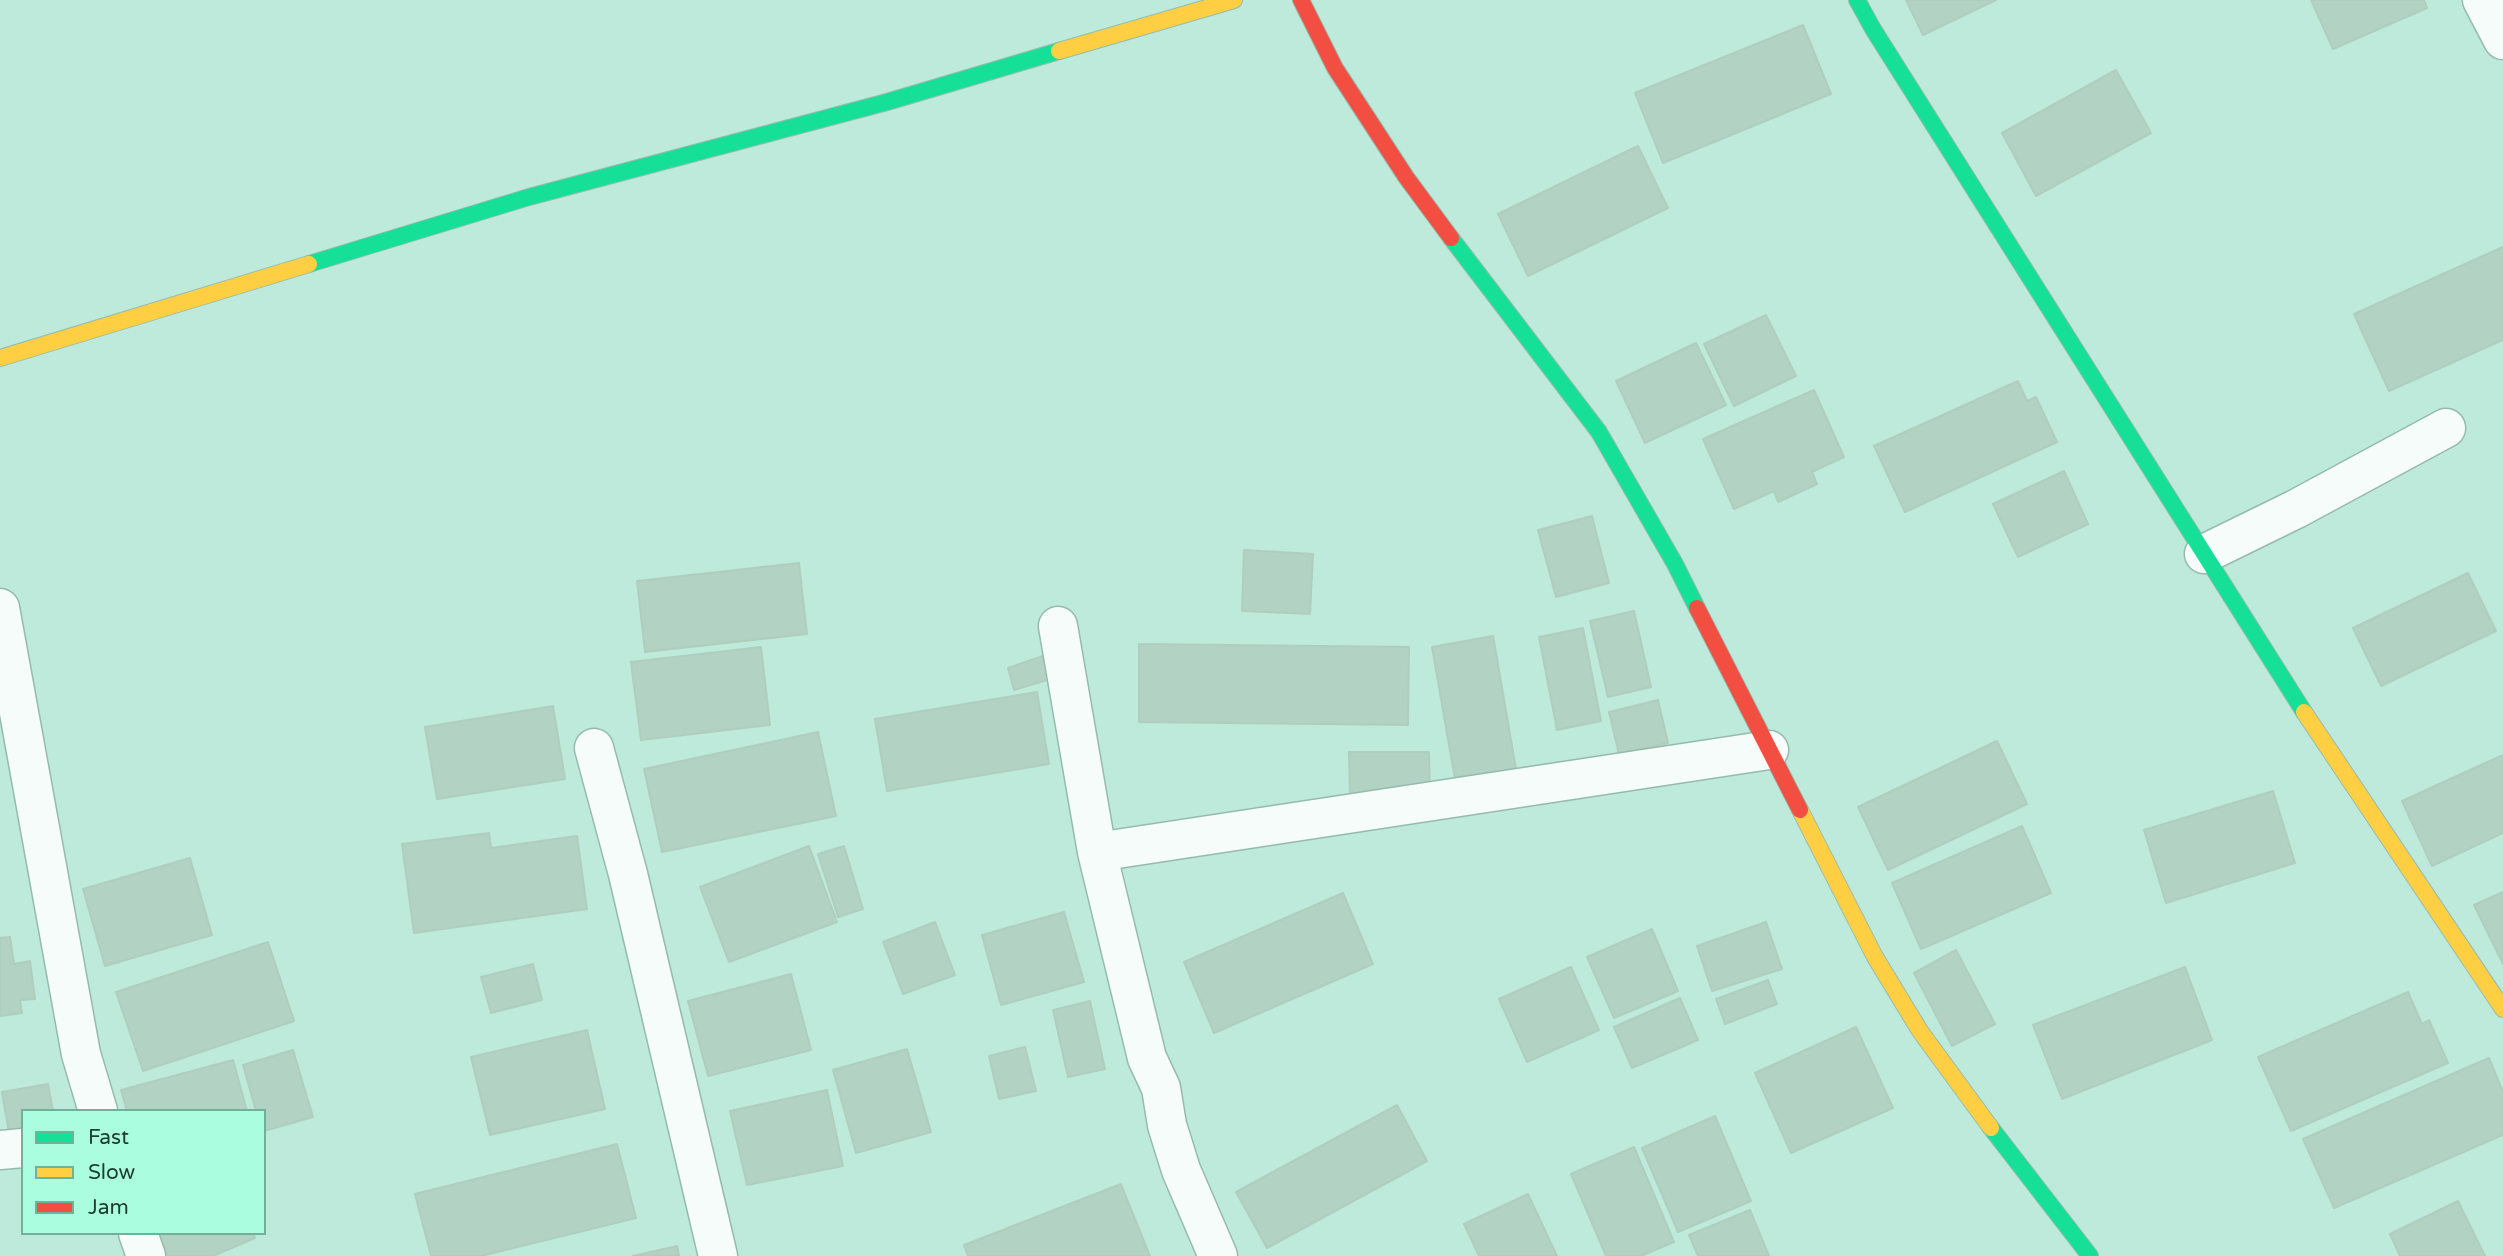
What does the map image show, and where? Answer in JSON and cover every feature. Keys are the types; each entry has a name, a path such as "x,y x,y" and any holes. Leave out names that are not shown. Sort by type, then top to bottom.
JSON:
{"street":[{"path":"0,358 529,197 887,102 1234,0"},
{"path":"1301,0 1341,78 1406,177 1599,432 1675,564 1869,946 1920,1031 1976,1109 2090,1256"},
{"path":"1857,0 2285,683 2503,1009"},
{"path":"2482,0 2503,40"},
{"path":"2204,554 2296,509 2446,428"},
{"path":"0,608 79,1041 97,1109"},
{"path":"1058,626 1097,852 1147,1058 1161,1088 1167,1125 1181,1170 1218,1256"},
{"path":"594,747 628,874 718,1256"},
{"path":"1097,852 1769,750"},
{"path":"0,1150 21,1148"},
{"path":"139,1235 146,1256"}],"building":[{"path":"1906,0 1996,0 1923,35"},
{"path":"2311,0 2424,0 2427,8 2333,49"},
{"path":"1803,25 1831,94 1663,163 1635,93"},
{"path":"2116,70 2151,133 2036,196 2002,133"},
{"path":"1638,146 1668,208 1528,276 1498,214"},
{"path":"2503,247 2503,340 2389,391 2354,314"},
{"path":"1766,315 1796,376 1734,406 1704,344"},
{"path":"1696,343 1726,405 1645,443 1616,381"},
{"path":"2018,381 2027,401 2036,397 2057,442 1905,512 1874,446"},
{"path":"1814,390 1844,457 1812,472 1817,484 1778,502 1774,491 1734,509 1703,439"},
{"path":"2064,471 2088,524 2018,557 1993,504"},
{"path":"1592,516 1609,583 1556,597 1538,530"},
{"path":"1244,550 1313,554 1310,614 1242,611"},
{"path":"799,563 807,634 645,652 637,581"},
{"path":"2468,573 2496,631 2381,686 2353,628"},
{"path":"1634,611 1651,687 1608,697 1590,621"},
{"path":"1583,628 1601,721 1557,730 1539,637"},
{"path":"1493,636 1516,769 1455,779 1432,647"},
{"path":"1139,644 1409,647 1408,725 1139,722"},
{"path":"761,647 770,725 641,740 631,662"},
{"path":"1043,656 1050,679 1014,690 1008,668"},
{"path":"1037,692 1049,764 887,791 875,719"},
{"path":"1658,700 1668,743 1619,754 1609,712"},
{"path":"553,706 565,779 437,799 425,727"},
{"path":"818,732 836,816 662,852 644,769"},
{"path":"1997,741 2027,804 1888,870 1858,807"},
{"path":"1349,752 1429,752 1430,795 1350,796"},
{"path":"2503,755 2503,833 2432,866 2402,801"},
{"path":"2273,791 2295,863 2166,903 2144,830"},
{"path":"2022,826 2051,893 1921,949 1892,883"},
{"path":"489,833 491,848 577,836 587,909 414,933 402,844"},
{"path":"809,846 837,922 729,962 700,887"},
{"path":"844,846 863,909 838,917 818,854"},
{"path":"190,858 212,935 105,966 83,889"},
{"path":"2503,892 2503,964 2474,905"},
{"path":"1343,893 1373,964 1214,1033 1184,962"},
{"path":"1064,912 1084,982 1001,1005 982,935"},
{"path":"935,922 955,975 903,994 883,942"},
{"path":"1766,922 1782,969 1712,991 1697,946"},
{"path":"1652,929 1678,991 1614,1018 1587,957"},
{"path":"10,937 14,964 30,961 35,999 20,1000 22,1013 0,1016 0,938"},
{"path":"268,942 294,1021 143,1071 116,992"},
{"path":"1956,950 1995,1024 1952,1046 1914,973"},
{"path":"533,964 542,1000 491,1013 481,977"},
{"path":"1571,967 1599,1030 1527,1062 1499,999"},
{"path":"2185,967 2212,1040 2062,1099 2033,1025"},
{"path":"791,974 811,1050 708,1076 688,1001"},
{"path":"1768,980 1777,1004 1725,1024 1716,999"},
{"path":"2408,992 2422,1024 2429,1020 2448,1063 2291,1131 2258,1057"},
{"path":"1680,998 1698,1040 1632,1068 1614,1027"},
{"path":"1090,1001 1105,1069 1068,1077 1053,1010"},
{"path":"1856,1027 1893,1108 1791,1153 1755,1073"},
{"path":"587,1030 605,1109 490,1135 471,1057"},
{"path":"1025,1047 1036,1091 999,1099 989,1056"},
{"path":"907,1049 931,1132 856,1153 833,1070"},
{"path":"293,1050 313,1117 266,1130 266,1109 255,1109 243,1065"},
{"path":"2489,1058 2503,1092 2503,1135 2334,1208 2303,1139"},
{"path":"233,1060 246,1109 126,1109 121,1090"},
{"path":"48,1084 53,1109 21,1109 21,1131 9,1133 2,1092"},
{"path":"827,1090 843,1166 747,1185 730,1111"},
{"path":"1397,1105 1427,1161 1267,1248 1236,1192"},
{"path":"1715,1116 1751,1201 1678,1232 1642,1148"},
{"path":"617,1144 636,1218 481,1256 431,1256 415,1194"},
{"path":"1634,1147 1674,1242 1641,1256 1606,1256 1571,1174"},
{"path":"1121,1184 1150,1256 968,1256 964,1245"},
{"path":"1528,1194 1557,1256 1479,1256 1464,1224"},
{"path":"2458,1201 2485,1256 2400,1256 2390,1234"},
{"path":"1750,1210 1769,1256 1698,1256 1689,1235"},
{"path":"159,1235 254,1235 255,1238 213,1256 168,1256"},
{"path":"677,1246 679,1256 633,1256"}],"traffic: fast":[{"path":"1857,0 2304,712"},
{"path":"309,264 529,197 887,102 1059,51"},
{"path":"1451,238 1599,432 1675,564 1697,608"},
{"path":"1991,1128 2090,1256"}],"traffic: slow":[{"path":"1059,51 1234,0"},
{"path":"0,358 309,264"},
{"path":"2304,712 2503,1009"},
{"path":"1800,810 1875,957 1920,1031 1991,1128"}],"traffic: jam":[{"path":"1301,0 1335,68 1406,177 1451,238"},
{"path":"1697,608 1800,810"}]}
